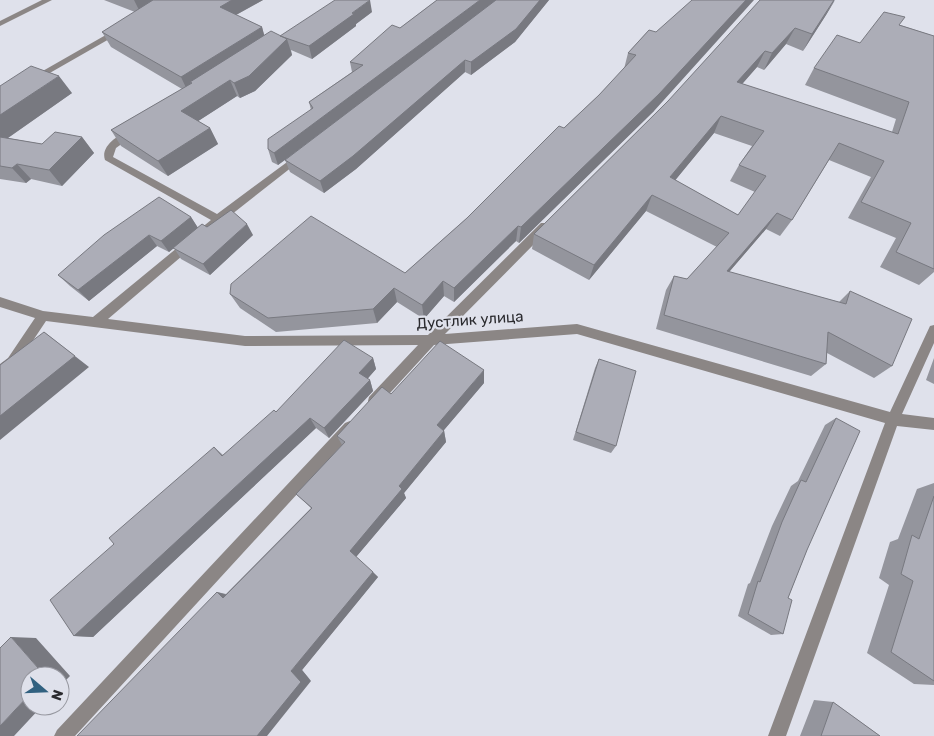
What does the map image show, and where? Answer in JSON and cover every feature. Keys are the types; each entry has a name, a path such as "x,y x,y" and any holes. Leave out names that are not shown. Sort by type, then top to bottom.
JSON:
{"street":[{"path":"0,24 48,0"},
{"path":"24,84 132,24"},
{"path":"136,130 111,146 108,158 218,219"},
{"path":"95,323 218,219 311,148"},
{"path":"62,736 431,340 555,216"},
{"name":"Дустлик улица","path":"0,302 43,316 244,341 431,340 577,329 893,419 934,424"},
{"path":"0,372 12,362 43,316"},
{"path":"777,736 893,419 934,330"}],"building":[{"path":"153,0 232,0 220,7 262,27 181,77 102,32"},
{"path":"335,0 370,0 352,13 354,14 309,46 280,36"},
{"path":"437,0 480,0 274,153 268,149 268,139 313,108 309,102 363,65 350,62 392,25 400,28"},
{"path":"496,0 540,0 516,29 471,62 465,60 353,156 320,181 285,160"},
{"path":"692,0 746,0 659,94 521,227 518,226 454,288 443,281 422,305 394,288 373,309 268,318 230,294 231,284 311,216 405,273 467,218 559,126 564,128 599,95 636,55 628,53 649,30 656,32"},
{"path":"760,0 834,0 812,34 795,28 772,53 765,51 737,82 898,134 909,102 814,68 837,35 860,43 884,12 905,17 899,25 934,36 934,269 896,252 911,223 861,202 884,161 839,143 792,220 777,213 727,271 846,304 850,291 912,319 892,366 828,332 826,364 664,315 674,276 687,279 729,233 652,195 594,265 534,234 668,101","holes":["721,116 764,131 739,165 766,176 738,215 670,177"]},
{"path":"271,31 287,39 249,76 234,83 230,80 181,111 210,128 158,161 111,130 192,83 190,82"},
{"path":"31,66 59,76 0,115 0,86"},
{"path":"55,132 82,137 49,170 17,164 12,168 0,166 0,137 42,144"},
{"path":"159,197 191,217 161,241 149,235 78,290 58,275 104,235"},
{"path":"231,210 247,224 203,264 173,248 202,224 207,227"},
{"path":"44,332 75,356 0,416 0,365"},
{"path":"344,340 373,358 359,373 370,380 324,428 310,418 74,636 50,600 114,544 109,538 214,447 222,456 274,410 276,412"},
{"path":"440,341 484,370 437,425 444,431 399,486 402,489 350,551 373,572 291,671 301,682 257,736 77,736 217,592 223,598 312,508 296,494 345,442 337,436 382,387 391,394"},
{"path":"599,359 636,371 616,446 576,432"},
{"path":"836,418 860,431 807,550 788,598 792,600 783,634 748,614 758,581 760,582 782,522 801,480 806,482"},
{"path":"934,496 934,681 891,652 913,581 901,574 912,535 919,539"},
{"path":"11,637 36,666 20,666 20,705 0,726 0,648"},
{"path":"833,702 880,736 821,736"}]}
